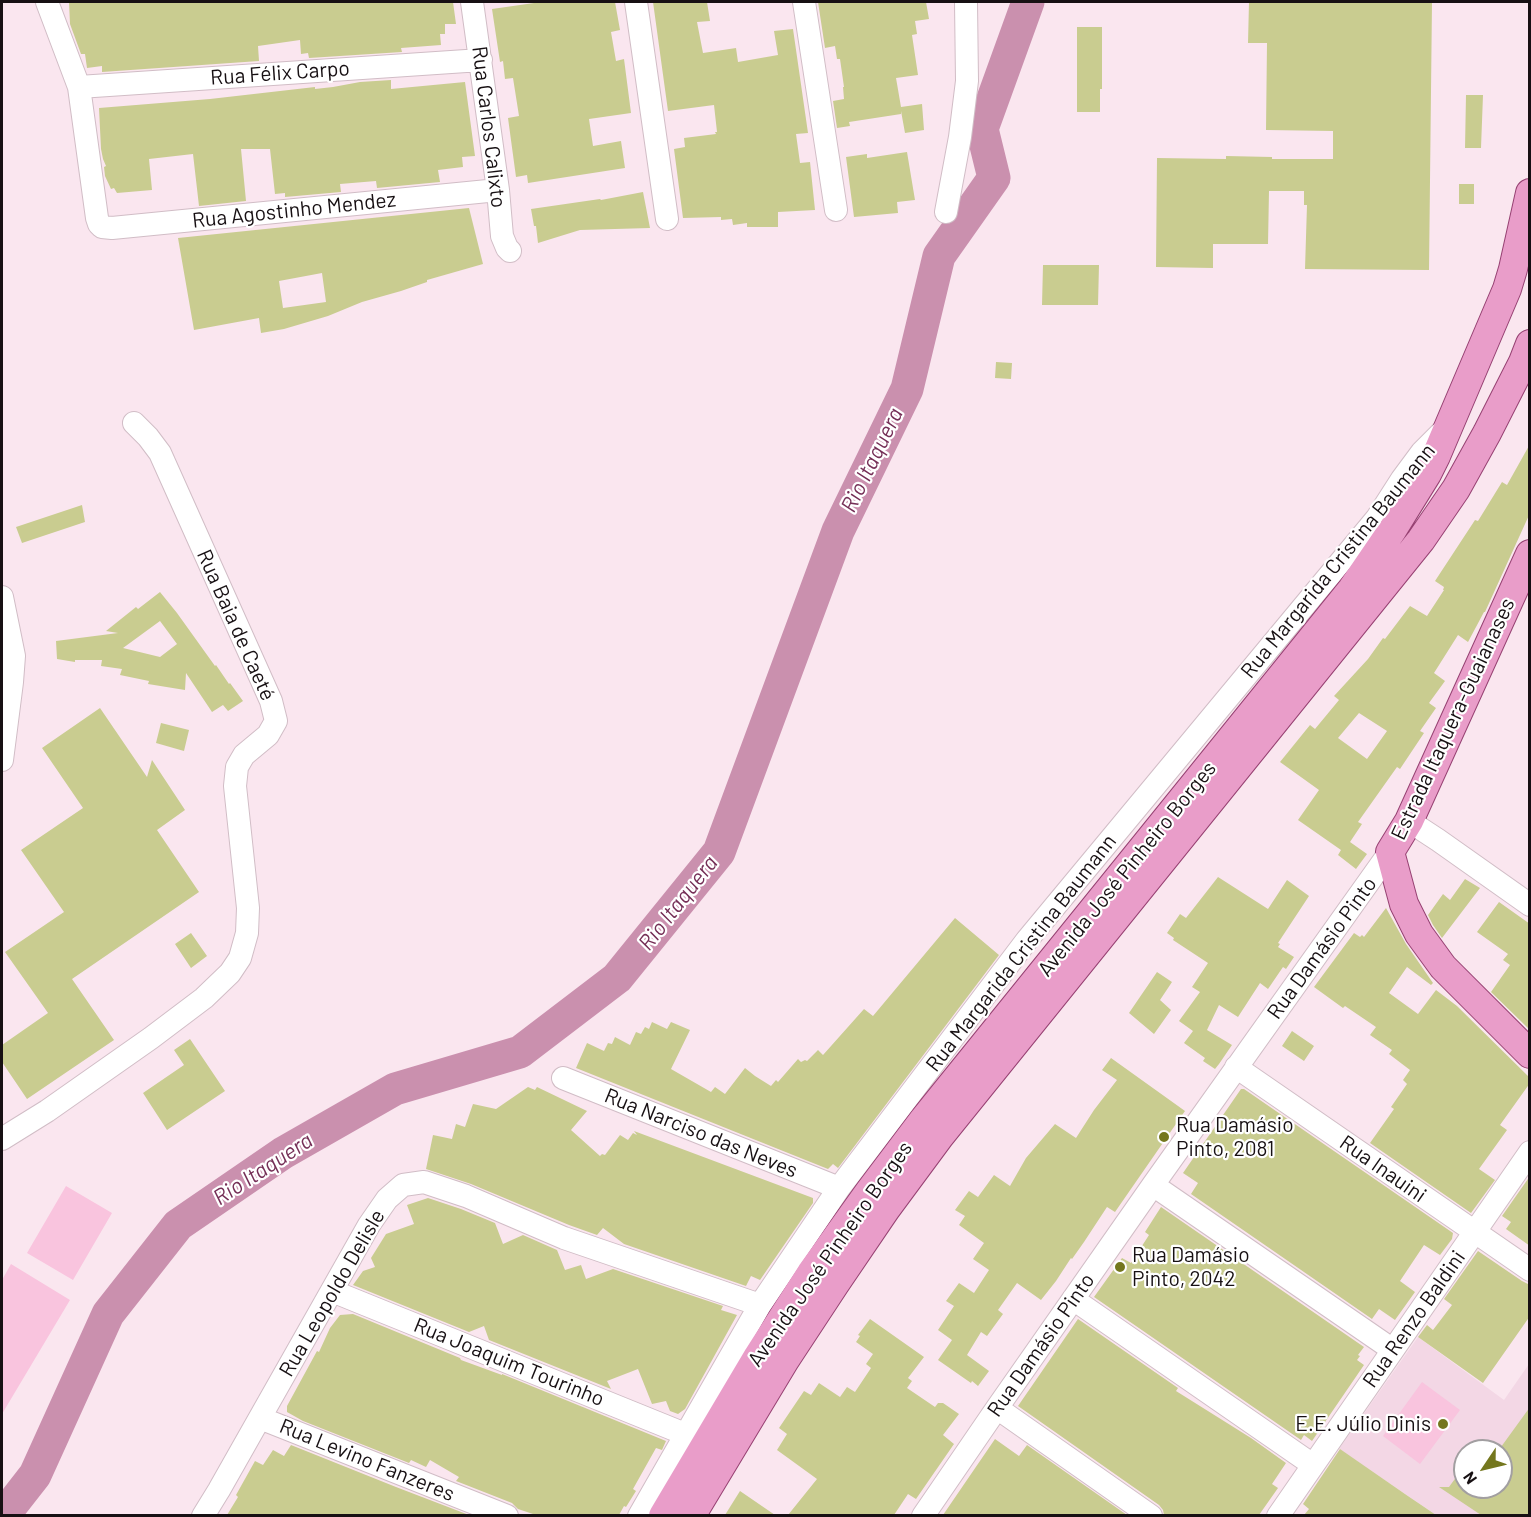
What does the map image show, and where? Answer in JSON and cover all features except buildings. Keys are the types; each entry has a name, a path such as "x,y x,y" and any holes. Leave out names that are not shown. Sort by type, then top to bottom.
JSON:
{"main road":[{"name":"Avenida José Pinheiro Borges","path":"663,1515 758,1356 812,1273 869,1192 924,1119 1352,589 1393,529 1427,474 1451,424 1507,289 1526,232 1530,193"},
{"name":"Avenida José Pinheiro Borges","path":"691,1515 785,1360 886,1209 940,1136 1421,540 1456,489 1477,452 1530,344"},
{"name":"Estrada Itaquera-Guaianases","path":"1528,563 1408,821 1390,852 1404,903 1419,934 1443,967 1530,1054"}],"street":[{"path":"47,2 79,87"},
{"name":"Rua Carlos Calixto","path":"472,2 498,190 502,236 510,251"},
{"path":"636,2 668,219"},
{"path":"804,2 836,210"},
{"path":"946,212 960,137 967,81 966,2"},
{"name":"Rua Félix Carpo","path":"79,87 481,60"},
{"name":"Rua Agostinho Mendez","path":"79,87 97,218 102,227 112,228 498,190"},
{"name":"Rua Baia de Caeté","path":"2,1139 47,1111 204,998 230,973 240,958 247,933 248,908 235,786 237,767 244,755 268,735 276,722 271,701 160,453 134,423"},
{"name":"Rua Margarida Cristina Baumann","path":"639,1515 760,1305 839,1188 1027,940 1377,518 1402,478 1422,452 1451,424"},
{"path":"2,597 14,656 2,760"},
{"path":"1408,821 1530,905"},
{"name":"Rua Damásio Pinto","path":"923,1515 1236,1067 1390,852"},
{"name":"Rua Inauini","path":"1236,1067 1530,1270"},
{"name":"Rua Narciso das Neves","path":"562,1078 839,1188"},
{"name":"Rua Renzo Baldini","path":"1278,1515 1530,1152"},
{"name":"Rua Leopoldo Delisle","path":"202,1515 219,1490 369,1225 387,1199 404,1185 424,1182 466,1196 564,1238 760,1305"},
{"path":"1153,1185 1393,1350"},
{"name":"Rua Joaquim Tourinho","path":"332,1291 685,1434"},
{"path":"1073,1299 1313,1465"},
{"path":"997,1408 1151,1515"},
{"name":"Rua Levino Fanzeres","path":"260,1418 507,1515"}],"shaded area":[{"path":"66,1186 112,1213 73,1280 27,1253"},
{"path":"11,1264 70,1300 2,1414 2,1280"},
{"name":"E.E. Júlio Dinis","path":"1418,1337 1504,1400 1529,1364 1529,1515 1436,1515 1339,1449"},
{"path":"1422,1382 1460,1410 1420,1464 1383,1436"}],"waterway":[{"name":"Rio Itaquera","path":"3,1516 35,1475 108,1314 178,1225 283,1153 395,1089 520,1052 617,978 719,852 838,531 907,389 939,256 994,178 982,129 1028,2"}],"place":[{"name":"Rua Damásio Pinto, 2081","path":"1164,1137"},
{"name":"Rua Damásio Pinto, 2042","path":"1120,1267"},
{"name":"E.E. Júlio Dinis","path":"1443,1424"}]}
